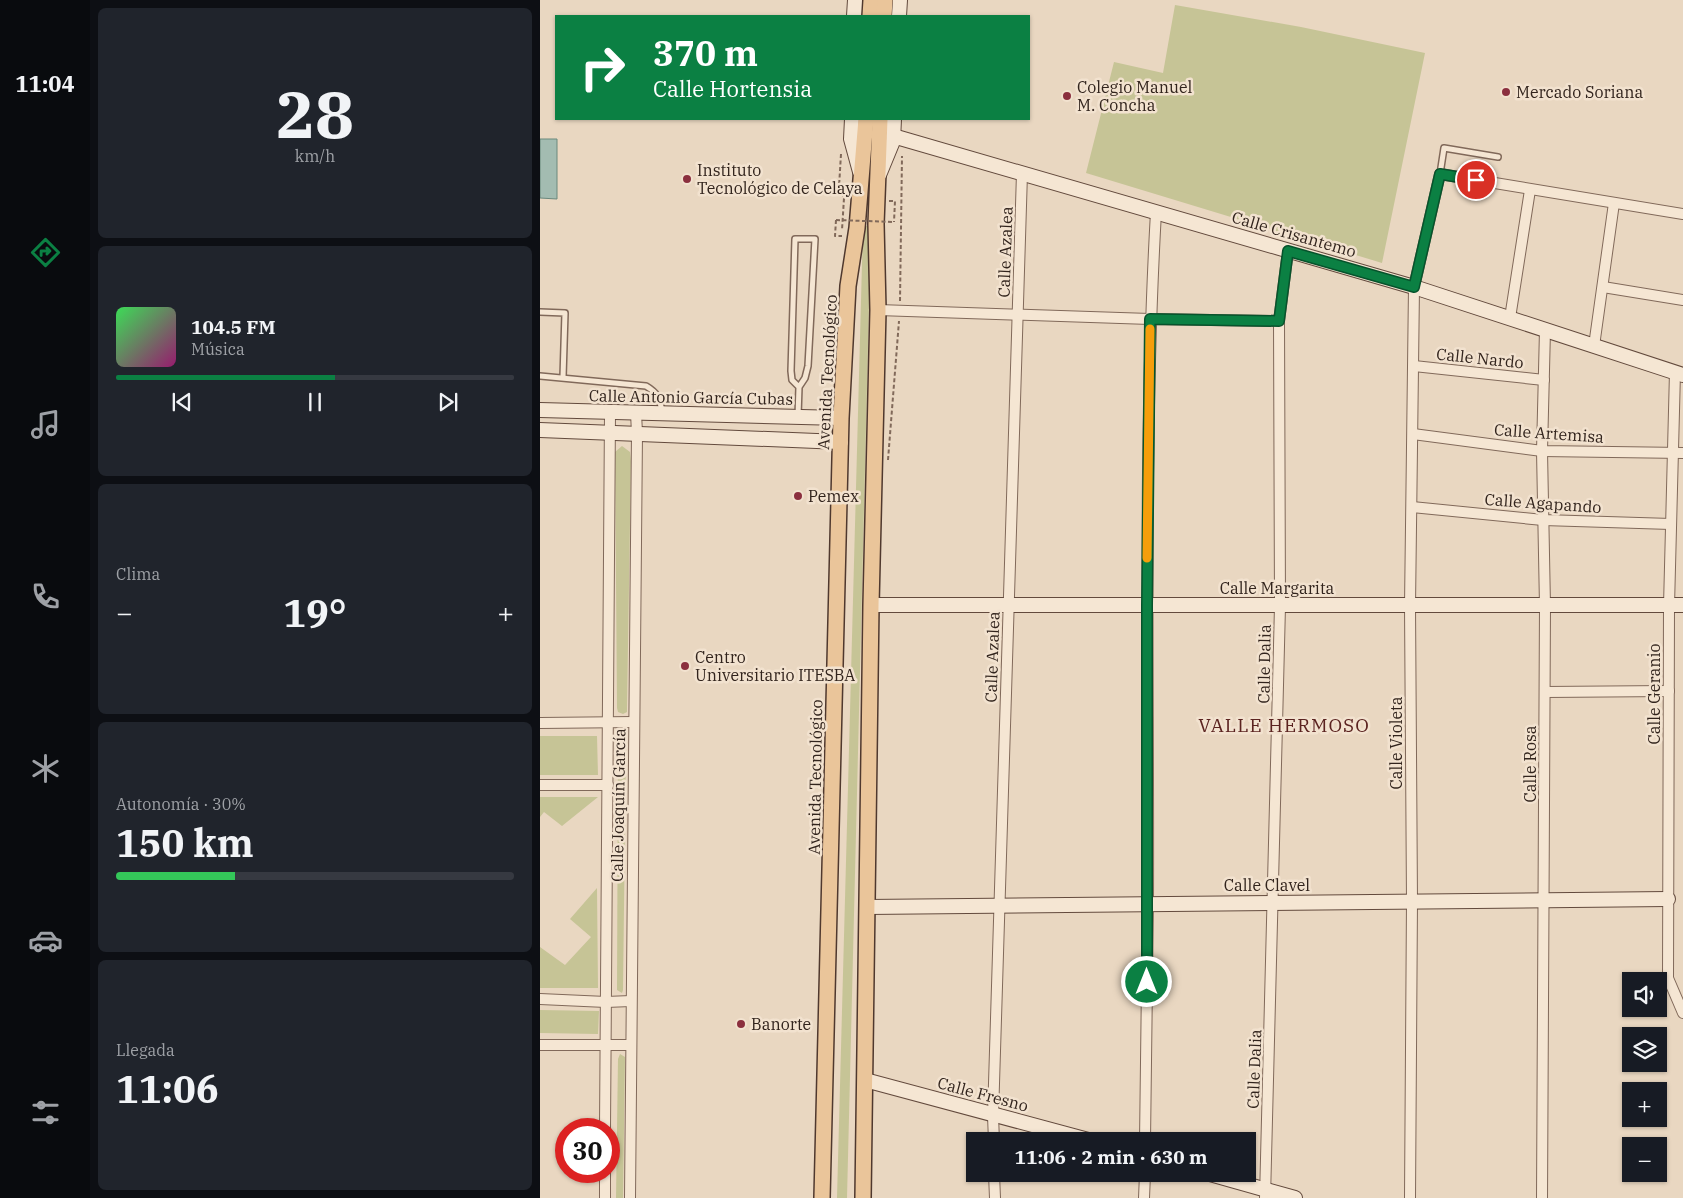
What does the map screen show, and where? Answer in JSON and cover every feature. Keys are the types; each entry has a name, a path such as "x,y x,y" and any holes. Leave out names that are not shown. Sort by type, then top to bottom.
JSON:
{"main road":[{"path":"854,15 855,0"},
{"path":"870,0 870,15"},
{"path":"884,15 885,0"},
{"path":"899,15 900,0"},
{"path":"852,120 852,139 862,178"},
{"name":"Avenida Tecnológico","path":"822,1198 841,418 848,286 856,237 866,120"},
{"path":"863,1198 870,606 878,310 876,224 880,120"},
{"path":"878,178 894,141 894,120"},
{"name":"Calle Crisantemo","path":"893,136 1414,287 1679,374"},
{"name":"Calle Antonio García Cubas","path":"540,410 841,418"},
{"path":"706,436 707,415"},
{"path":"540,430 841,442"},
{"name":"Calle Margarita","path":"870,606 1676,606"},
{"name":"Calle Clavel","path":"867,907 1668,899"},
{"name":"Calle Fresno","path":"865,1080 1056,1132"},
{"path":"1232,1182 1265,1194 1295,1198"}],"street":[{"name":"Calle Azalea","path":"994,1132 1022,173"},
{"path":"1440,174 1683,214"},
{"name":"Calle Violeta","path":"1410,1198 1412,901 1410,606 1414,287 1440,174"},
{"path":"1510,318 1530,190"},
{"path":"1594,346 1614,203"},
{"path":"1145,1132 1148,903 1147,605 1150,319 1156,212"},
{"name":"Calle Dalia","path":"1265,1194 1280,606 1279,321 1288,251"},
{"path":"1603,287 1683,300"},
{"path":"878,310 1150,319 1279,321"},
{"name":"Calle Rosa","path":"1542,1198 1545,606 1542,451 1545,330"},
{"name":"Calle Nardo","path":"1414,366 1544,380"},
{"name":"Calle Geranio","path":"1679,374 1678,453 1671,524 1676,606 1669,691 1668,978 1683,1013"},
{"name":"Calle Joaquín García","path":"605,1118 610,413"},
{"name":"Calle Joaquín García","path":"630,1198 636,413"},
{"name":"Calle Artemisa","path":"1413,434 1542,451 1678,453"},
{"name":"Calle Agapando","path":"1412,507 1543,520 1671,524"},
{"path":"1545,692 1669,691"},
{"path":"540,723 634,722"},
{"path":"540,785 608,785"},
{"path":"540,999 606,1002 631,1001"},
{"path":"540,1045 631,1045"},
{"path":"994,1182 995,1198"},
{"path":"1144,1198 1145,1182"},
{"path":"605,1183 605,1198"}],"lane":[{"path":"1440,174 1444,148 1498,157"},
{"path":"798,417 799,387 805,378 808,366 815,239 794,239 791,371 792,380 799,387"},
{"path":"540,312 565,313 563,377"},
{"path":"540,376 646,386 654,390 660,401 662,414"}],"path":[{"path":"856,237 836,236 836,220 894,222"}],"shaded area":[{"path":"1175,5 1301,27 1425,53 1382,263 1086,173 1114,62 1163,73"},
{"path":"540,139 557,139 557,199 540,198"},
{"path":"863,226 871,226 847,1198 837,1198"},
{"path":"622,446 630,452 631,461 627,712 623,714 618,712 617,708 615,452"},
{"path":"540,736 597,736 598,775 540,775"},
{"path":"620,740 624,740 626,745 622,993 617,990 618,745"},
{"path":"540,797 598,797 562,826 544,812 540,817"},
{"path":"597,888 598,988 540,988 540,947 565,965 591,937 570,919"},
{"path":"540,1010 599,1011 598,1034 540,1033"},
{"path":"620,1054 625,1057 623,1198 616,1198 616,1183 620,1183 620,1118 617,1118 618,1059"}],"slow traffic":[{"path":"1147,558 1150,329"}],"place":[{"name":"Mercado Soriana","path":"1506,92"},
{"name":"Colegio Manuel M. Concha","path":"1067,96"},
{"name":"Instituto Tecnológico de Celaya","path":"687,179"},
{"name":"Pemex","path":"798,496"},
{"name":"Centro Universitario ITESBA","path":"685,666"},
{"name":"Banorte","path":"741,1024"}],"district":[{"name":"VALLE HERMOSO","path":"1284,725"}],"route":[{"path":"1147,982 1147,605 1150,319 1279,321 1288,251 1414,287 1440,174 1476,180"}]}
